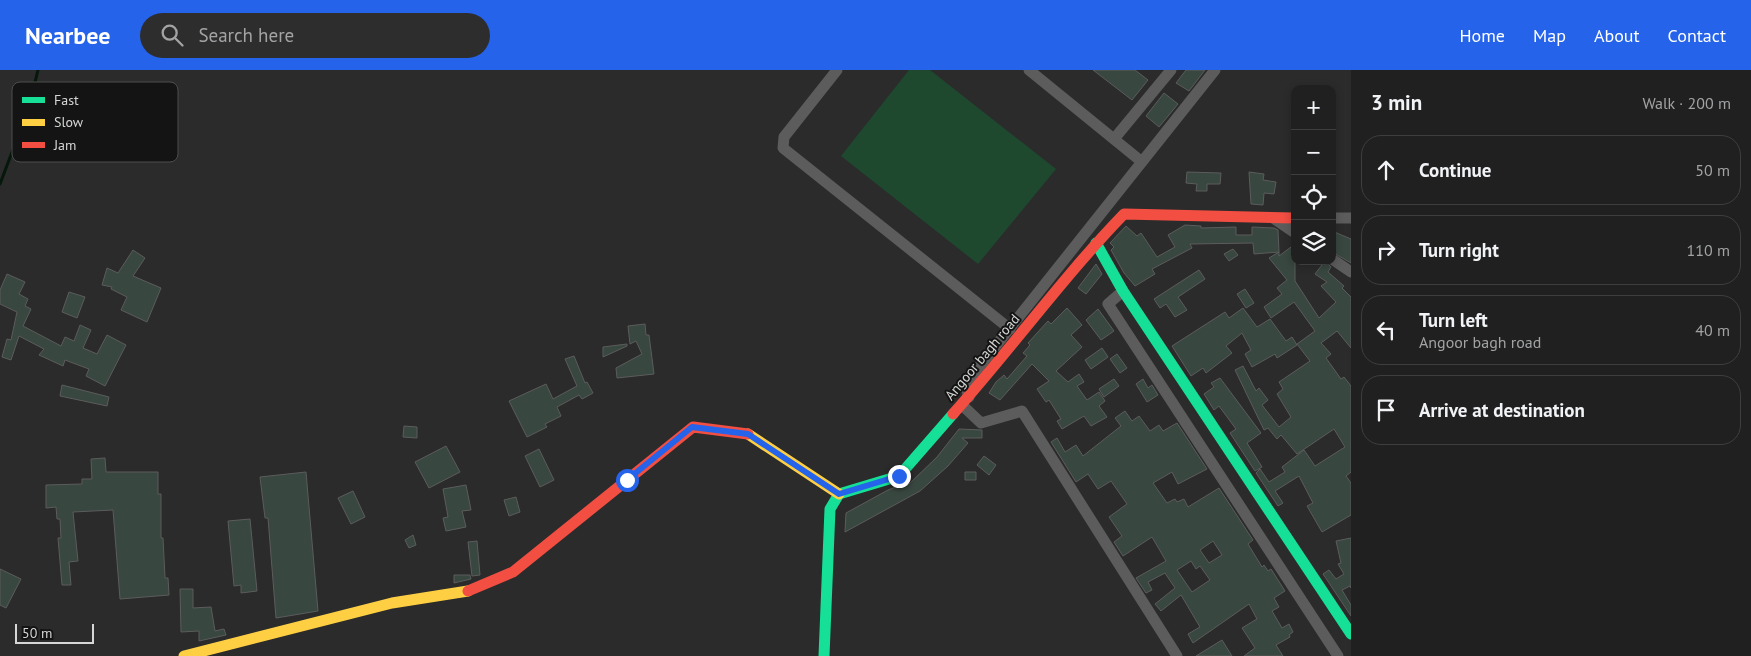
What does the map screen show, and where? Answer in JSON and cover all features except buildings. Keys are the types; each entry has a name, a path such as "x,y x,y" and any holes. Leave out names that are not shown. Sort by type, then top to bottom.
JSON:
{"street":[{"path":"836,70 784,137 783,148 1010,329"},
{"path":"1029,70 1142,162"},
{"path":"1114,139 1171,70"},
{"path":"1177,656 1022,410 981,423 966,401 966,388 972,377 1215,70"},
{"name":"Angoor bagh road","path":"839,494 899,476 966,401 1096,243 1124,214 1291,218"},
{"path":"1272,217 1291,230"},
{"path":"1336,218 1351,218"},
{"path":"1096,243 1123,291 1351,634"},
{"path":"1336,262 1351,272"},
{"path":"1123,291 1108,304 1338,656"},
{"path":"184,656 392,603 472,590 485,586 513,572 692,427 748,434 839,494 830,509 824,656"}],"green space":[{"path":"909,70 930,70 1056,169 978,264 841,156"}],"waterway":[{"path":"35,82 38,70"},
{"path":"0,184 12,152"}],"traffic: fast":[{"path":"1096,243 1123,291 1351,634"},
{"path":"824,656 830,509 839,494 899,476 953,414"}],"traffic: slow":[{"path":"748,434 839,494"},
{"path":"184,656 392,603 468,591"}],"traffic: jam":[{"path":"953,414 1058,288 1124,214 1291,218"},
{"path":"468,591 513,572 693,427 748,434"}],"route":[{"path":"627,480 692,427 748,434 839,494 899,476"}]}
